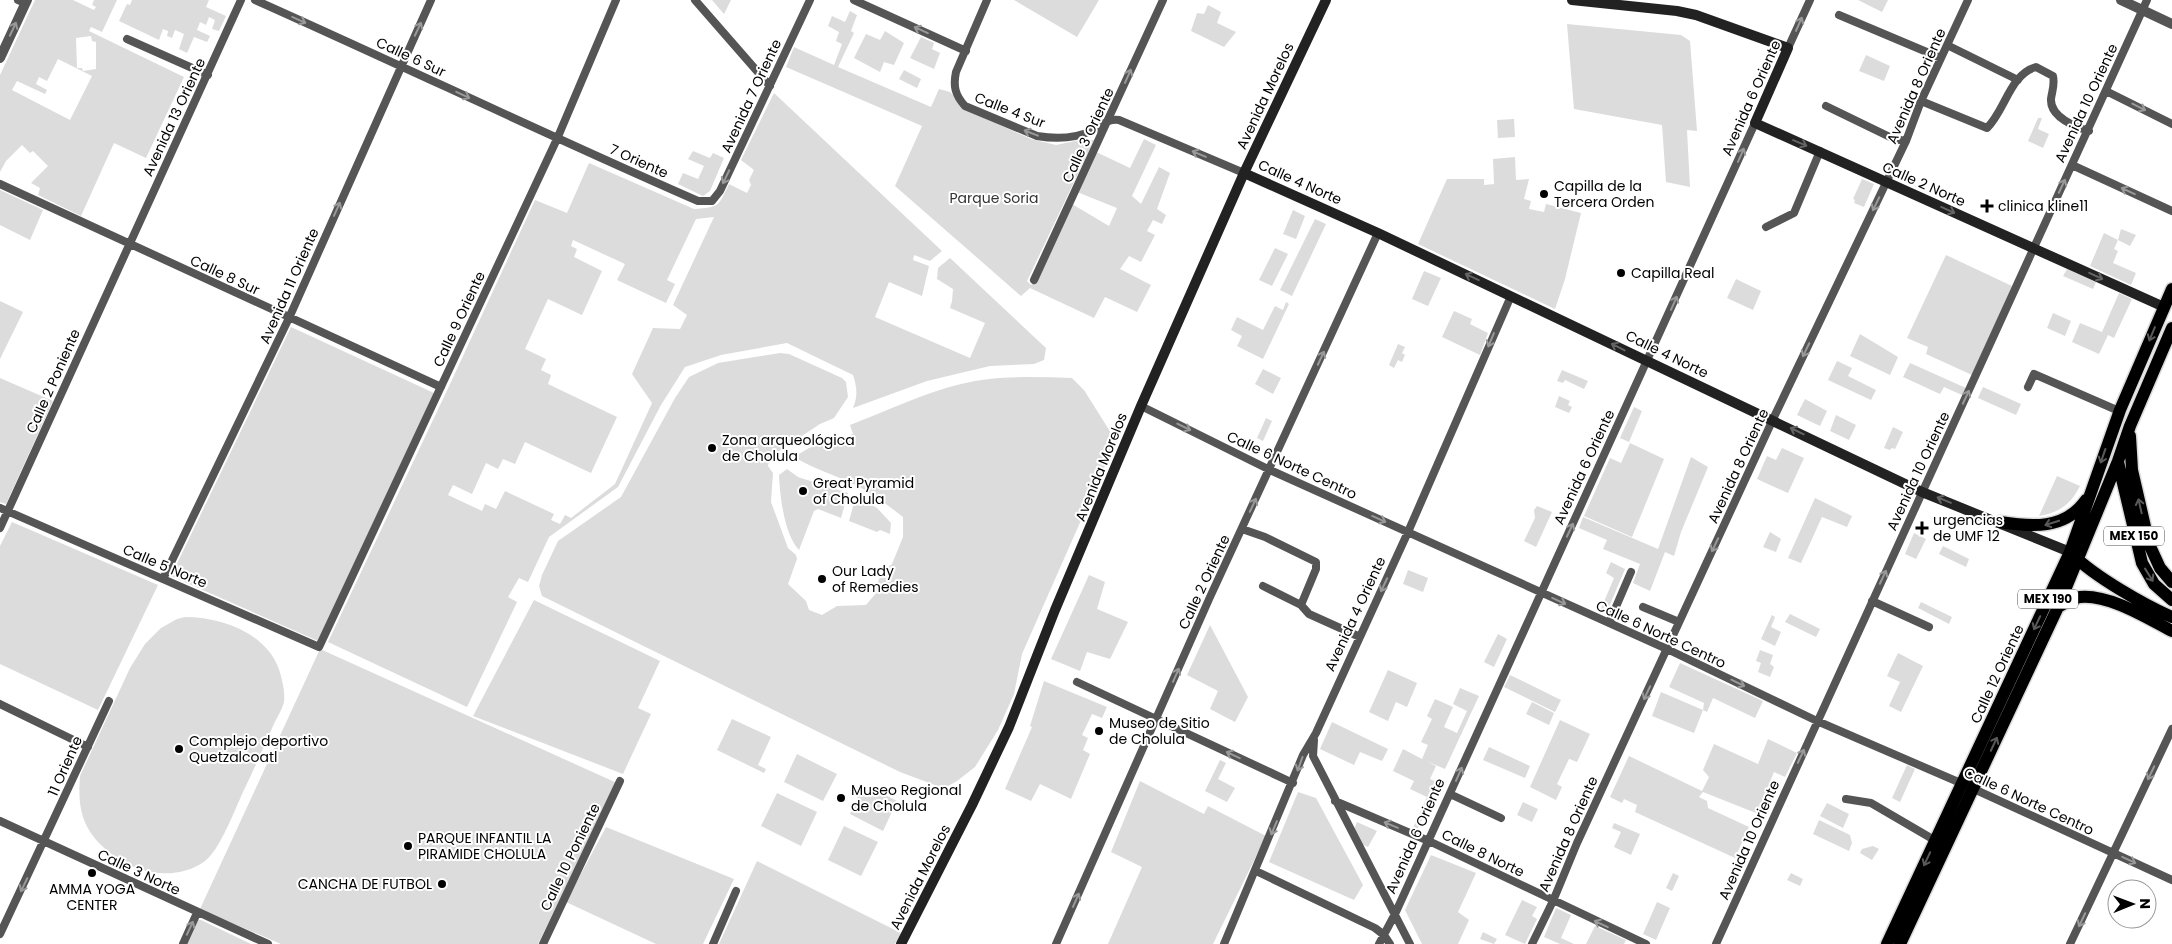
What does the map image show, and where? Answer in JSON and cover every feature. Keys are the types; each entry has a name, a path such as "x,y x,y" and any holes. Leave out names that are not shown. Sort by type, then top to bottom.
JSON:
{"main road":[{"name":"Avenida Morelos","path":"901,944 1009,727 1055,610 1141,406 1244,173 1326,0"},
{"path":"1572,0 1645,4 1696,15 1788,48"},
{"name":"Avenida 6 Oriente","path":"1755,123 1788,48"},
{"name":"Calle 2 Norte","path":"1755,123 2164,307"},
{"name":"Calle 4 Norte","path":"1244,173 1378,233 1922,492 2000,522 2074,556"},
{"name":"MEX 150","path":"2172,289 2119,410 2117,435 2118,461 2142,563 2154,584 2172,600"},
{"name":"MEX 150","path":"2172,328 2130,426 2132,470 2149,544 2160,568 2172,582"},
{"name":"Calle 12 Oriente","path":"1887,944 1936,841 1968,786 2058,607 2090,494 2119,410"},
{"name":"Calle 12 Oriente","path":"1900,944 1968,786 2118,461 2130,426"},
{"path":"2000,522 2035,526 2050,525 2076,510 2090,494"},
{"path":"2074,556 2151,608 2172,617"},
{"path":"2058,607 2079,597 2096,599 2126,608 2172,631"}],"street":[{"name":"Avenida 13 Oriente","path":"129,244 241,0"},
{"name":"Calle 6 Sur","path":"255,0 401,65 556,139"},
{"name":"Avenida 11 Oriente","path":"163,579 289,318 401,65 432,0"},
{"name":"Calle 9 Oriente","path":"319,647 556,139 616,0"},
{"path":"695,0 725,37 770,86"},
{"name":"Avenida 7 Oriente","path":"712,201 720,191 810,0"},
{"path":"854,0 966,50"},
{"name":"Calle 4 Sur","path":"988,0 954,82 958,99 965,106 1037,136 1048,138 1072,137 1091,132 1108,120"},
{"name":"Calle 3 Oriente","path":"1034,280 1163,0"},
{"name":"Avenida 6 Oriente","path":"1788,48 1810,0"},
{"name":"Avenida 8 Oriente","path":"1532,944 1773,420 1906,141 1921,101 1968,0"},
{"path":"2121,0 2145,5 2172,24"},
{"path":"0,58 24,1"},
{"name":"Avenida 10 Oriente","path":"1716,944 2145,5"},
{"path":"1840,14 1941,58"},
{"path":"127,39 208,75"},
{"path":"1947,45 2018,80"},
{"path":"1921,101 1987,128 2018,80 2032,68 2036,67 2048,71 2053,76 2055,84 2051,103 2056,113 2076,127 2089,131"},
{"path":"2106,91 2172,124"},
{"path":"1826,106 1894,139 1906,141"},
{"path":"1108,120 1119,120 1244,173"},
{"name":"Avenida 6 Oriente","path":"1379,944 1395,914 1450,794 1755,123"},
{"name":"7 Oriente","path":"556,139 698,201 712,201"},
{"path":"1766,227 1794,213 1820,151"},
{"path":"2072,165 2172,211"},
{"name":"Calle 8 Sur","path":"0,184 441,387"},
{"name":"Calle 2 Oriente","path":"1056,944 1210,597 1378,233"},
{"name":"Calle 2 Poniente","path":"0,528 4,510 129,244"},
{"name":"Avenida 4 Oriente","path":"1227,943 1304,755 1316,733 1408,532 1511,296"},
{"path":"2028,387 2034,374 2119,410"},
{"name":"Calle 6 Norte Centro","path":"1141,406 1270,470 1667,649 1817,721 1968,786 2172,880"},
{"name":"Calle 5 Norte","path":"4,510 319,647"},
{"path":"1242,529 1265,537 1316,562 1316,569 1301,605"},
{"path":"1609,623 1631,572"},
{"path":"1264,586 1301,605 1309,614 1360,637"},
{"path":"1872,600 1929,627"},
{"path":"1643,608 1679,622"},
{"path":"1078,682 1293,783"},
{"name":"11 Oriente","path":"0,934 109,701"},
{"path":"0,704 88,747"},
{"path":"2070,944 2172,729"},
{"path":"1316,733 1313,756 1410,944"},
{"name":"Calle 10 Poniente","path":"542,944 620,781"},
{"path":"1450,794 1501,818"},
{"path":"1846,799 1871,803 1936,841"},
{"name":"Calle 8 Norte","path":"1335,801 1428,841 1646,944"},
{"name":"Calle 3 Norte","path":"0,821 268,944"},
{"path":"1256,871 1375,928 1384,935 1390,944"},
{"path":"713,944 736,891"},
{"path":"183,944 197,913"}],"green space":[{"path":"35,0 73,0 94,10 96,7 92,5 94,0 117,0 102,32 91,27 89,31 184,77 146,158 114,143 81,216 38,195 40,188 31,183 48,166 33,151 30,153 22,145 6,161 0,172 0,75","holes":["91,36 92,41 96,42 96,69 83,71 82,68 77,68 76,38","58,59 92,76 70,120 12,90 17,81 45,94 47,90 36,84 39,77 47,81"]},
{"path":"132,0 209,0 206,7 226,16 219,31 212,29 215,20 209,17 206,25 200,22 197,30 210,36 207,42 194,37 187,53 179,49 184,34 175,30 172,38 167,36 168,31 163,29 159,40 119,21 127,4 130,5"},
{"path":"712,0 731,0 724,14"},
{"path":"1014,0 1099,0 1077,37"},
{"path":"1858,0 1888,0 1882,12"},
{"path":"1208,5 1221,12 1217,23 1236,32 1224,47 1191,31 1197,13 1204,14"},
{"name":"Parque Soria","path":"850,11 857,15 851,31 854,33 838,67 931,107 939,89 950,92 968,111 1031,139 1056,145 1080,140 1094,140 1027,281 1031,285 1072,204 1109,226 1117,208 1077,192 1094,151 1130,168 1144,139 1156,145 1132,196 1141,204 1159,167 1170,173 1157,209 1166,215 1162,224 1153,220 1147,231 1155,235 1141,262 1129,256 1120,269 1151,285 1137,312 1105,297 1094,318 1030,288 1021,296 895,186 922,126 786,67 794,47 834,65 842,44 836,41 839,32 828,26 832,16 845,22"},
{"path":"1567,24 1681,35 1690,41 1697,131 1687,130 1690,187 1666,182 1662,125 1574,109"},
{"path":"885,31 904,43 894,65 884,62 880,72 854,58 866,34 880,40"},
{"path":"921,37 934,43 932,49 940,53 934,69 910,58"},
{"path":"1866,55 1890,66 1884,81 1859,71"},
{"path":"904,70 921,79 917,88 899,79"},
{"path":"774,93 942,251 930,261 914,255 913,260 929,266 922,296 889,282 875,317 970,358 985,323 950,308 953,289 937,279 938,268 950,258 1046,348 1044,360 1034,364 990,366 927,381 853,408 856,392 853,375 787,343 721,355 685,367 661,405 618,487 549,537 528,582 519,578 508,597 517,602 467,707 328,642 535,200 567,213 589,163 694,209 709,207 714,206 720,201 729,184 747,193 751,185 749,180 754,170 741,160","holes":["714,217 673,305 687,315 680,329 653,328 632,374 652,403 615,484 571,518 565,515 560,524 551,520 554,514 505,491 496,509 485,504 482,511 448,495 453,485 472,494 486,463 498,469 503,459 515,464 525,442 591,473 617,417 548,384 551,375 541,370 546,359 525,349 548,299 582,315 602,271 574,257 577,249 571,246 573,240 625,264 617,280 666,303 675,284 667,280 696,219"]},
{"path":"2038,118 2042,118 2038,129 2049,134 2043,148 2028,141"},
{"path":"1514,119 1515,137 1498,138 1497,120"},
{"path":"693,151 710,158 713,153 724,158 710,191 703,196 678,184 683,173 698,179 704,166 688,159"},
{"path":"1515,157 1516,180 1529,179 1524,199 1531,201 1529,209 1544,212 1546,204 1581,213 1565,279 1555,309 1418,244 1447,179 1484,179 1484,185 1494,184 1493,159"},
{"path":"1862,179 1874,184 1864,207 1854,203 1855,200 1853,199"},
{"path":"0,190 43,210 30,240 0,225"},
{"path":"1293,210 1305,216 1296,239 1283,234"},
{"path":"1315,219 1326,224 1292,296 1280,290"},
{"path":"2121,229 2136,235 2130,246 2118,240"},
{"path":"2104,233 2118,240 2114,249 2118,251 2113,263 2136,273 2131,285 2090,266"},
{"path":"1275,248 1288,254 1272,286 1259,280"},
{"path":"1946,255 2012,286 1972,375 1926,354 1928,347 1907,338"},
{"path":"2067,269 2096,282 2093,289 2063,276"},
{"path":"1424,271 1441,278 1428,306 1412,299"},
{"path":"1736,279 1761,291 1753,310 1727,298"},
{"path":"2119,293 2132,299 2114,338 2108,335 2099,354 2072,342 2080,323 2102,332"},
{"path":"0,301 23,312 0,359"},
{"path":"1286,302 1289,304 1263,359 1237,346 1242,336 1231,330 1237,317 1263,330 1275,306 1283,310"},
{"path":"1454,311 1472,319 1470,324 1488,333 1480,355 1442,337"},
{"path":"2053,313 2071,321 2065,336 2047,328"},
{"path":"291,327 434,393 318,641 171,576"},
{"path":"1860,334 1898,357 1890,375 1850,356"},
{"path":"1398,344 1405,347 1402,353 1405,355 1402,362 1398,360 1394,368 1389,365"},
{"path":"780,353 789,354 842,378 846,382 848,397 834,418 820,424 770,457 768,466 773,473 771,502 788,548 796,555 797,559 788,584 806,601 809,610 822,615 837,606 866,605 877,592 875,589 882,572 892,564 903,537 903,517 858,486 794,457 809,448 853,434 850,425 933,392 975,381 1016,377 1072,378 1084,390 1116,441 1022,654 1014,694 998,730 975,767 948,786 940,787 900,772 542,596 539,586 542,575 558,541 621,497 675,398 689,377 718,363"},
{"path":"1837,361 1852,368 1848,376 1876,390 1871,400 1828,380"},
{"path":"1910,363 1966,388 1962,395 1944,387 1940,394 1903,377"},
{"path":"1263,369 1281,378 1273,394 1255,384"},
{"path":"1562,370 1588,381 1584,389 1565,380 1563,383 1557,381"},
{"path":"0,378 53,401 6,504 0,502"},
{"path":"1983,387 2021,404 2016,415 1978,398"},
{"path":"1559,396 1570,401 1568,405 1572,407 1569,413 1555,407"},
{"path":"1805,399 1827,411 1820,426 1797,415"},
{"path":"1634,407 1642,411 1629,442 1620,438"},
{"path":"1836,415 1856,425 1849,440 1830,431"},
{"path":"1266,418 1272,421 1263,441 1257,438"},
{"path":"1893,427 1903,432 1895,449 1892,448 1890,450 1884,448"},
{"path":"1630,443 1664,459 1632,537 1584,516 1610,458 1621,463"},
{"path":"1782,448 1804,458 1788,493 1757,479 1767,456 1776,460"},
{"path":"1691,457 1708,467 1681,532 1674,556 1665,552 1650,591 1633,583 1640,564 1603,549 1607,540 1579,528 1583,517 1658,549"},
{"path":"787,469 798,477 848,493 841,518 818,509 814,511 799,550 786,525 782,504 779,475"},
{"path":"2057,476 2080,486 2073,498 2064,507 2053,513 2039,516"},
{"path":"856,496 877,508 891,523 890,534 880,530 877,532 849,521"},
{"path":"1815,498 1852,516 1847,527 1822,517 1801,563 1788,558"},
{"path":"1537,506 1552,512 1536,547 1524,541 1535,518 1534,510"},
{"path":"12,522 158,585 98,710 0,664 0,546"},
{"path":"1770,532 1781,539 1776,552 1763,547"},
{"path":"1914,533 1926,539 1916,559 1905,554"},
{"path":"1943,546 1969,559 1966,567 1939,554"},
{"path":"1611,562 1625,569 1606,614 1600,611 1614,578 1606,573"},
{"path":"1408,570 1428,578 1423,592 1403,584"},
{"path":"1089,575 1105,582 1097,609 1128,622 1110,659 1087,652 1080,671 1051,659"},
{"path":"534,600 660,661 638,708 651,714 623,774 473,716"},
{"path":"1921,602 1952,617 1949,624 1918,608"},
{"path":"1790,614 1820,629 1816,637 1785,622"},
{"path":"1772,615 1775,617 1771,627 1781,632 1775,646 1761,639"},
{"name":"Complejo deportivo Quetzalcoatl","path":"185,617 215,620 244,631 256,639 276,661 281,676 284,702 227,829 211,856 194,867 183,871 158,873 146,871 123,862 103,847 95,838 84,821 81,811 80,776 130,668 145,644 161,628 177,619"},
{"path":"1210,625 1248,697 1235,722 1210,709 1218,691 1187,675"},
{"path":"1498,634 1507,639 1494,667 1484,662"},
{"name":"PARQUE INFANTIL LA PIRAMIDE CHOLULA","path":"320,649 617,783 538,944 281,944 200,909"},
{"path":"1760,650 1773,655 1770,664 1774,667 1770,677 1758,672 1761,663 1756,661"},
{"path":"1898,653 1923,666 1901,712 1889,706 1900,682 1887,676"},
{"path":"1680,663 1763,701 1755,718 1713,698 1707,712 1703,710 1704,703 1669,687"},
{"path":"1388,670 1417,683 1407,707 1396,702 1388,721 1369,712"},
{"path":"1510,675 1561,700 1555,712 1504,687"},
{"path":"1044,681 1107,707 1102,718 1092,714 1082,735 1088,738 1083,750 1090,754 1071,799 1040,784 1031,801 1005,789 1032,727 1030,726"},
{"path":"1460,688 1479,696 1445,769 1426,761 1436,766 1430,779 1439,783 1417,830 1413,828 1427,797 1410,789 1414,781 1393,771 1403,749 1422,759 1428,745 1421,742 1432,719 1427,716 1435,699 1453,707 1444,727 1457,733 1467,711 1453,704"},
{"path":"1661,692 1703,710 1694,733 1652,716"},
{"path":"1532,702 1554,713 1549,725 1526,714"},
{"path":"732,719 771,737 758,765 766,769 764,773 717,750"},
{"path":"1560,720 1590,734 1577,762 1567,758 1569,759 1557,784 1562,787 1556,800 1530,787"},
{"path":"1332,722 1388,749 1382,761 1360,752 1354,765 1320,749"},
{"path":"1768,739 1797,753 1785,777 1774,772 1769,784 1778,788 1766,817 1703,792 1699,797 1707,801 1708,808 1749,827 1735,858 1635,812 1637,805 1624,799 1622,803 1610,797 1629,756 1702,791 1709,777 1703,770 1714,744 1758,764"},
{"path":"1489,747 1530,766 1525,778 1483,760"},
{"path":"797,754 837,774 823,801 784,782"},
{"path":"1220,760 1226,763 1218,779 1235,788 1227,802 1205,791"},
{"path":"1907,765 1915,769 1900,802 1892,798"},
{"path":"1140,781 1204,814 1208,806 1266,836 1213,944 1108,944 1142,867 1111,852"},
{"path":"872,788 897,801 883,831 850,814 860,792 868,796"},
{"path":"1298,792 1316,798 1363,885 1354,900 1269,862"},
{"path":"777,793 817,812 801,846 761,826"},
{"path":"1523,802 1538,809 1532,822 1517,815"},
{"path":"1827,803 1849,814 1843,828 1820,816"},
{"path":"1819,820 1850,835 1852,843 1849,851 1813,834"},
{"path":"1357,822 1377,831 1368,847 1359,843 1354,829"},
{"path":"1614,823 1640,834 1631,855 1614,847 1621,832 1612,828"},
{"path":"844,826 878,842 861,876 828,860"},
{"path":"606,827 734,879 703,944 656,944 566,902"},
{"path":"1873,846 1879,849 1872,860 1860,853 1862,849"},
{"path":"1431,855 1476,873 1458,912 1469,920 1458,944 1422,944 1405,910"},
{"path":"757,861 901,933 895,944 719,944"},
{"path":"1673,873 1679,876 1672,891 1666,888"},
{"path":"1791,873 1803,879 1800,886 1787,880"},
{"path":"1522,900 1537,907 1532,916 1537,919 1525,944 1505,935"},
{"path":"1657,902 1670,908 1656,940 1643,934"},
{"path":"1556,908 1571,915 1561,938 1574,944 1560,944 1544,937"},
{"path":"198,920 201,920 251,944 187,944"},
{"path":"1595,926 1626,940 1624,944 1586,944"},
{"path":"1483,932 1497,939 1494,944 1480,939"}],"place":[{"name":"Capilla de la Tercera Orden","path":"1544,194"},
{"name":"clinica kline11","path":"1987,206"},
{"name":"Capilla Real","path":"1621,273"},
{"name":"Zona arqueológica de Cholula","path":"712,448"},
{"name":"Great Pyramid of Cholula","path":"803,491"},
{"name":"urgencias de UMF 12","path":"1922,528"},
{"name":"Our Lady of Remedies","path":"822,579"},
{"name":"Museo de Sitio de Cholula","path":"1099,731"},
{"name":"Complejo deportivo Quetzalcoatl","path":"179,749"},
{"name":"Museo Regional de Cholula","path":"841,798"},
{"name":"PARQUE INFANTIL LA PIRAMIDE CHOLULA","path":"408,846"},
{"name":"AMMA YOGA CENTER","path":"92,873"},
{"name":"CANCHA DE FUTBOL","path":"442,884"}]}
